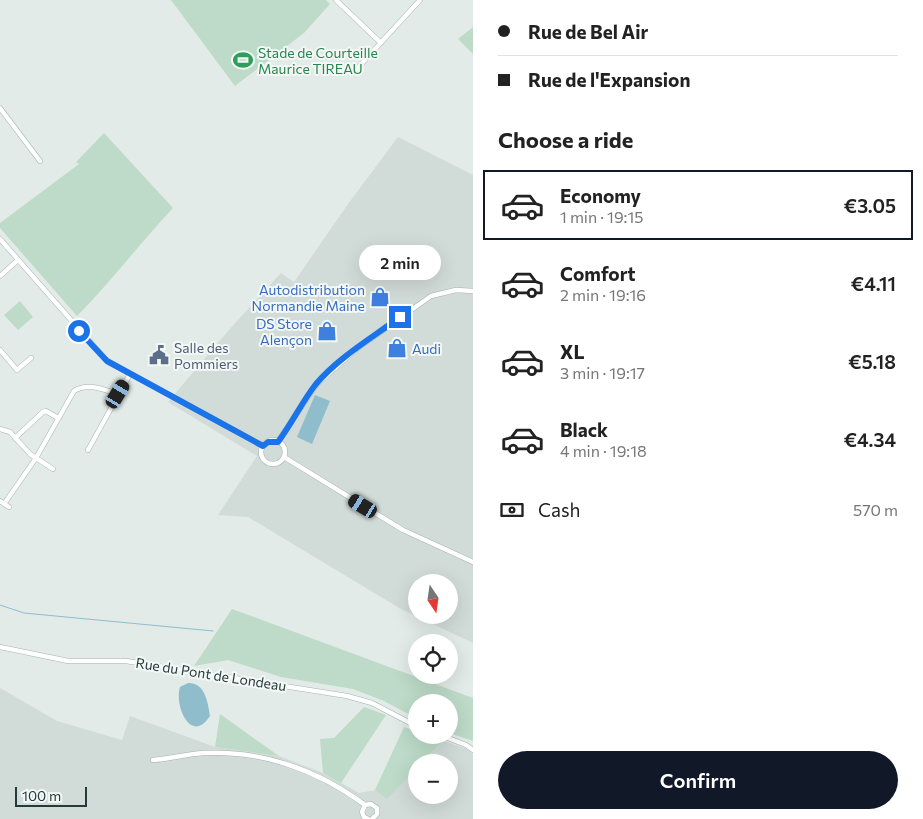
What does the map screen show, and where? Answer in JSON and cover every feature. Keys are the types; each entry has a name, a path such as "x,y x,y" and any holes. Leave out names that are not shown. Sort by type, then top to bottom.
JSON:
{"street":[{"path":"336,0 381,43"},
{"path":"353,73 420,0"},
{"path":"0,108 40,161"},
{"path":"0,239 107,361 263,446"},
{"path":"0,276 18,260"},
{"path":"278,442 317,384 355,350 431,296 456,290 473,291"},
{"path":"0,350 17,370 31,358"},
{"path":"88,450 130,374"},
{"path":"9,507 2,503 36,458 70,396 78,388 90,386 118,394"},
{"path":"15,438 43,412 46,411 58,418"},
{"path":"0,430 10,432 36,458 53,469"},
{"path":"268,442 278,442 284,449 284,457 279,462 268,463 263,457 263,446 268,442"},
{"path":"284,457 404,530 473,562"},
{"name":"Rue du Pont de Londeau","path":"0,647 68,661 126,661 347,696 372,703 408,722"},
{"path":"458,742 473,750"},
{"path":"153,760 225,753 259,756 320,776 365,805 375,806 377,810 369,818 362,810 365,805"}],"shaded area":[{"path":"398,137 473,175 473,643 458,636 458,634 433,624 458,624 458,574 408,574 408,612 248,517 218,515 257,456 168,402 228,331 281,273 294,282 348,204"},
{"path":"0,688 57,721 122,740 130,716 215,747 279,756 323,773 359,793 375,790 387,798 408,777 408,804 458,804 458,754 430,754 440,744 452,744 465,748 473,754 473,819 0,819"}],"green space":[{"name":"Stade de Courteille Maurice TIREAU","path":"171,0 326,0 330,4 304,33 235,86"},
{"path":"473,27 473,54 458,39"},
{"path":"104,133 173,208 77,316 0,228 0,223 79,164 76,162"},
{"path":"20,301 33,317 18,330 4,315"},
{"path":"232,609 408,674 408,684 435,684 473,698 473,741 458,736 458,694 408,694 408,714 384,701 353,689 281,677 228,660 194,666"},
{"path":"364,707 386,715 341,783 323,773 320,739 334,738"},
{"path":"220,714 279,756 215,747"},
{"path":"404,727 408,728 408,744 440,744 430,754 408,754 408,777 387,799 375,790"}],"water":[{"path":"315,395 330,401 312,444 297,437"},
{"path":"188,683 198,686 202,690 208,705 210,716 203,724 196,726 191,725 186,720 179,704 180,687"}],"waterway":[{"path":"0,605 24,613 213,631"}],"place":[{"name":"Stade de Courteille Maurice TIREAU","path":"243,60"},
{"name":"Autodistribution Normandie Maine","path":"380,297"},
{"name":"DS Store Alençon","path":"327,331"},
{"name":"Audi","path":"397,348"},
{"name":"Salle des Pommiers","path":"159,355"}],"route":[{"path":"79,331 107,361 263,446 272,440 278,442 304,400 327,373 400,317"}]}
